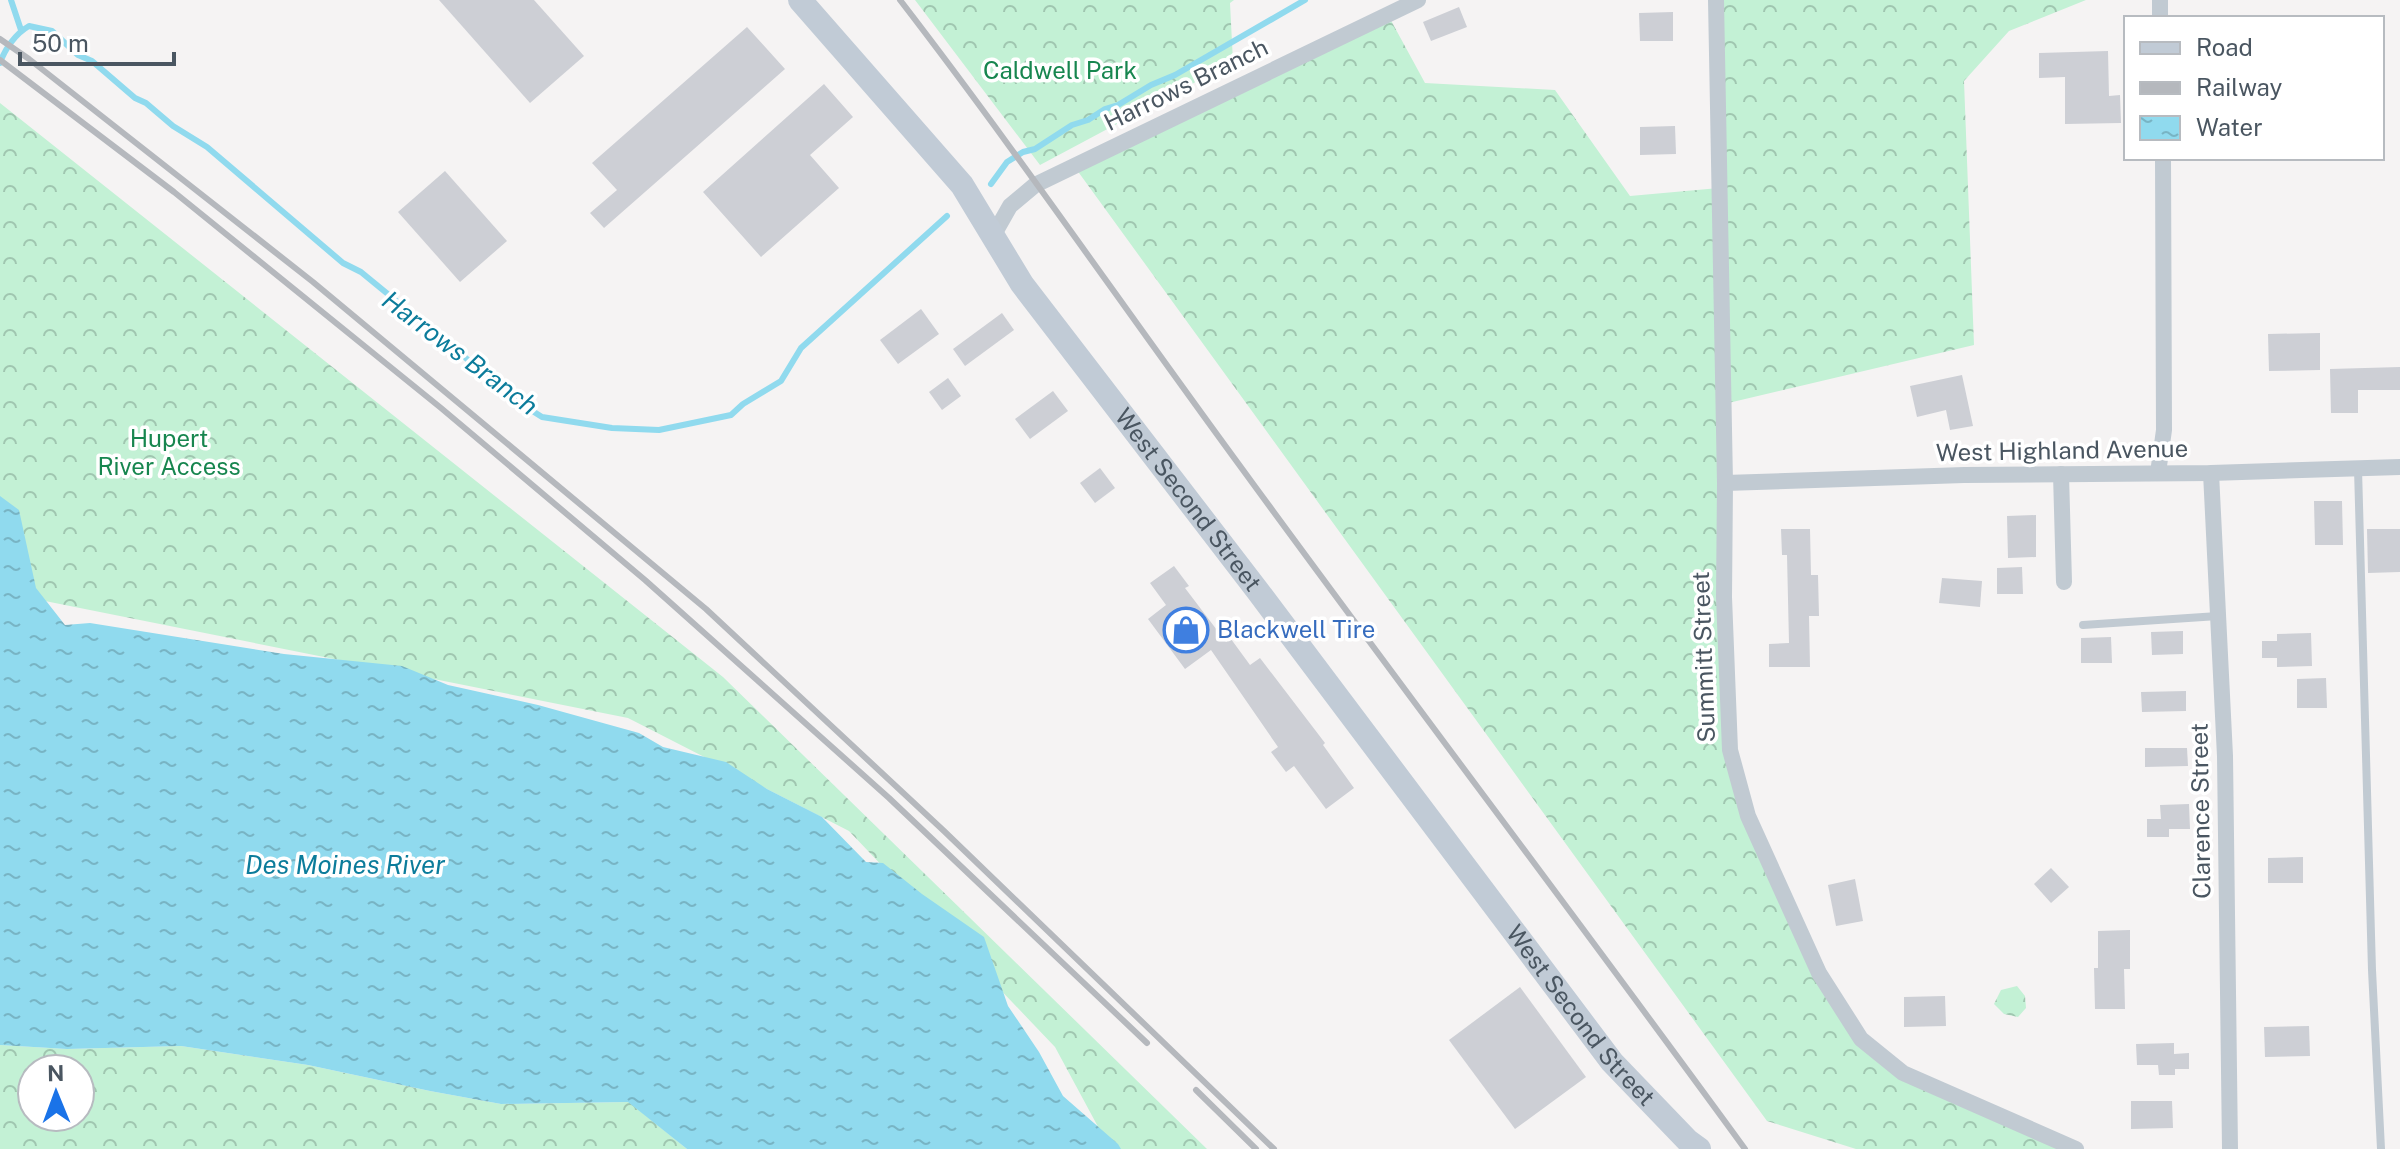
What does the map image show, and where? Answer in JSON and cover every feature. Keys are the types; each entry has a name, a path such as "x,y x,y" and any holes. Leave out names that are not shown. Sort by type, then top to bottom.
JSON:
{"main road":[{"name":"West Second Street","path":"800,0 962,185 1022,284 1612,1062 1699,1149"}],"street":[{"name":"Harrows Branch","path":"993,236 1010,206 1035,185 1418,0"},
{"name":"Summitt Street","path":"1716,0 1725,483 1724,597 1730,750 1748,816 1819,973 1861,1039 1903,1073 2076,1149"},
{"path":"2158,473 2164,430 2163,160"},
{"name":"West Highland Avenue","path":"1725,483 2400,467"},
{"name":"Clarence Street","path":"2211,473 2225,756 2230,1149"},
{"path":"2061,474 2064,582"}],"lane":[{"path":"2358,469 2371,955 2381,1149"},
{"path":"2083,625 2218,616"}],"green space":[{"name":"Caldwell Park","path":"915,0 1234,0 1230,3 1233,62 1040,165"},
{"path":"1716,0 2086,0 2009,31 1964,81 1974,345 1724,404 1730,750 1748,816 1861,1039 1903,1073 2067,1149 1856,1149 1767,1121 1074,166 1388,15 1425,83 1555,90 1630,196 1719,188"},
{"name":"Hupert River Access","path":"0,103 723,677 1207,1149 1110,1149 1055,1047 849,831 628,718 0,592"},
{"path":"2017,986 2025,996 2026,1008 2018,1017 2004,1014 1994,1004 2001,990"},
{"path":"0,1045 67,1049 181,1046 308,1065 501,1104 629,1102 687,1149 0,1149"}],"water":[{"name":"Des Moines River","path":"0,496 19,510 36,588 65,625 90,623 284,654 402,666 448,685 538,705 639,733 663,747 726,762 767,789 822,817 866,862 883,863 984,937 1008,1006 1039,1052 1063,1096 1121,1149 687,1149 628,1102 501,1104 308,1065 181,1046 67,1049 0,1045"}],"building":[{"path":"439,0 534,0 584,56 530,103"},
{"path":"1459,7 1467,27 1431,41 1423,22"},
{"path":"1673,12 1673,41 1640,41 1639,13"},
{"path":"747,27 785,69 604,228 590,213 617,190 592,163"},
{"path":"2108,51 2109,96 2120,95 2121,123 2065,124 2065,77 2039,78 2039,53"},
{"path":"824,84 853,117 810,155 839,188 761,257 703,192"},
{"path":"1675,126 1676,154 1640,155 1640,127"},
{"path":"445,171 507,241 460,282 398,212"},
{"path":"921,309 939,334 898,364 880,340"},
{"path":"1002,313 1014,330 965,366 953,349"},
{"path":"2320,333 2320,370 2269,371 2268,334"},
{"path":"2400,367 2400,390 2358,390 2358,413 2331,413 2330,369"},
{"path":"1962,375 1973,426 1950,430 1946,410 1917,417 1910,386"},
{"path":"948,378 961,396 942,410 929,392"},
{"path":"1053,391 1068,411 1030,439 1015,419"},
{"path":"1100,468 1115,488 1095,503 1080,483"},
{"path":"2314,501 2342,501 2343,545 2315,545"},
{"path":"2036,515 2036,557 2008,558 2007,516"},
{"path":"1781,529 1810,529 1811,575 1818,575 1819,616 1809,616 1810,667 1769,667 1769,644 1789,643 1787,555 1782,555"},
{"path":"2367,529 2400,529 2400,572 2368,573"},
{"path":"1174,566 1189,586 1185,588 1226,642 1231,639 1250,665 1260,658 1325,743 1323,745 1354,788 1326,809 1294,766 1286,772 1271,752 1278,747 1211,650 1185,669 1148,619 1166,605 1150,583"},
{"path":"2022,567 2023,594 1997,594 1997,568"},
{"path":"1942,578 1982,581 1980,607 1939,603"},
{"path":"2183,631 2183,654 2152,655 2151,632"},
{"path":"2311,633 2312,666 2277,667 2277,658 2262,658 2262,641 2277,641 2277,634"},
{"path":"2111,637 2112,663 2081,663 2081,638"},
{"path":"2326,678 2327,708 2297,708 2297,679"},
{"path":"2186,691 2186,711 2142,712 2141,692"},
{"path":"2145,748 2187,748 2188,766 2145,767"},
{"path":"2189,804 2190,829 2169,829 2169,837 2147,837 2147,819 2161,819 2160,805"},
{"path":"2303,857 2303,883 2268,883 2268,858"},
{"path":"2051,868 2069,887 2051,903 2034,884"},
{"path":"1855,879 1863,921 1836,926 1828,885"},
{"path":"2130,930 2130,969 2124,969 2125,1009 2095,1009 2094,968 2098,968 2098,931"},
{"path":"1520,987 1586,1077 1515,1129 1449,1040"},
{"path":"1945,996 1946,1026 1904,1027 1904,997"},
{"path":"2309,1026 2310,1056 2265,1057 2264,1027"},
{"path":"2174,1043 2174,1054 2189,1053 2189,1069 2175,1069 2175,1075 2159,1075 2158,1065 2137,1065 2136,1044"},
{"path":"2131,1101 2172,1101 2173,1128 2131,1129"}],"waterway":[{"path":"11,0 21,30"},
{"name":"Harrows Branch","path":"991,184 1007,162 1023,152 1035,149 1072,125 1088,120 1175,75 1305,0"},
{"name":"Harrows Branch","path":"0,63 11,42 29,26 52,31 135,98 207,147 343,263 361,272 523,405 542,417 612,428 659,430 731,415 781,381 801,348 947,216"}],"railway":[{"path":"900,0 1312,565 1745,1149"},
{"path":"0,39 313,282 706,609 944,831 1274,1149"},
{"path":"0,60 174,192 441,408 645,580 889,798 1147,1043"},
{"path":"1196,1090 1256,1149"}],"place":[{"name":"Blackwell Tire","path":"1186,630"}]}
